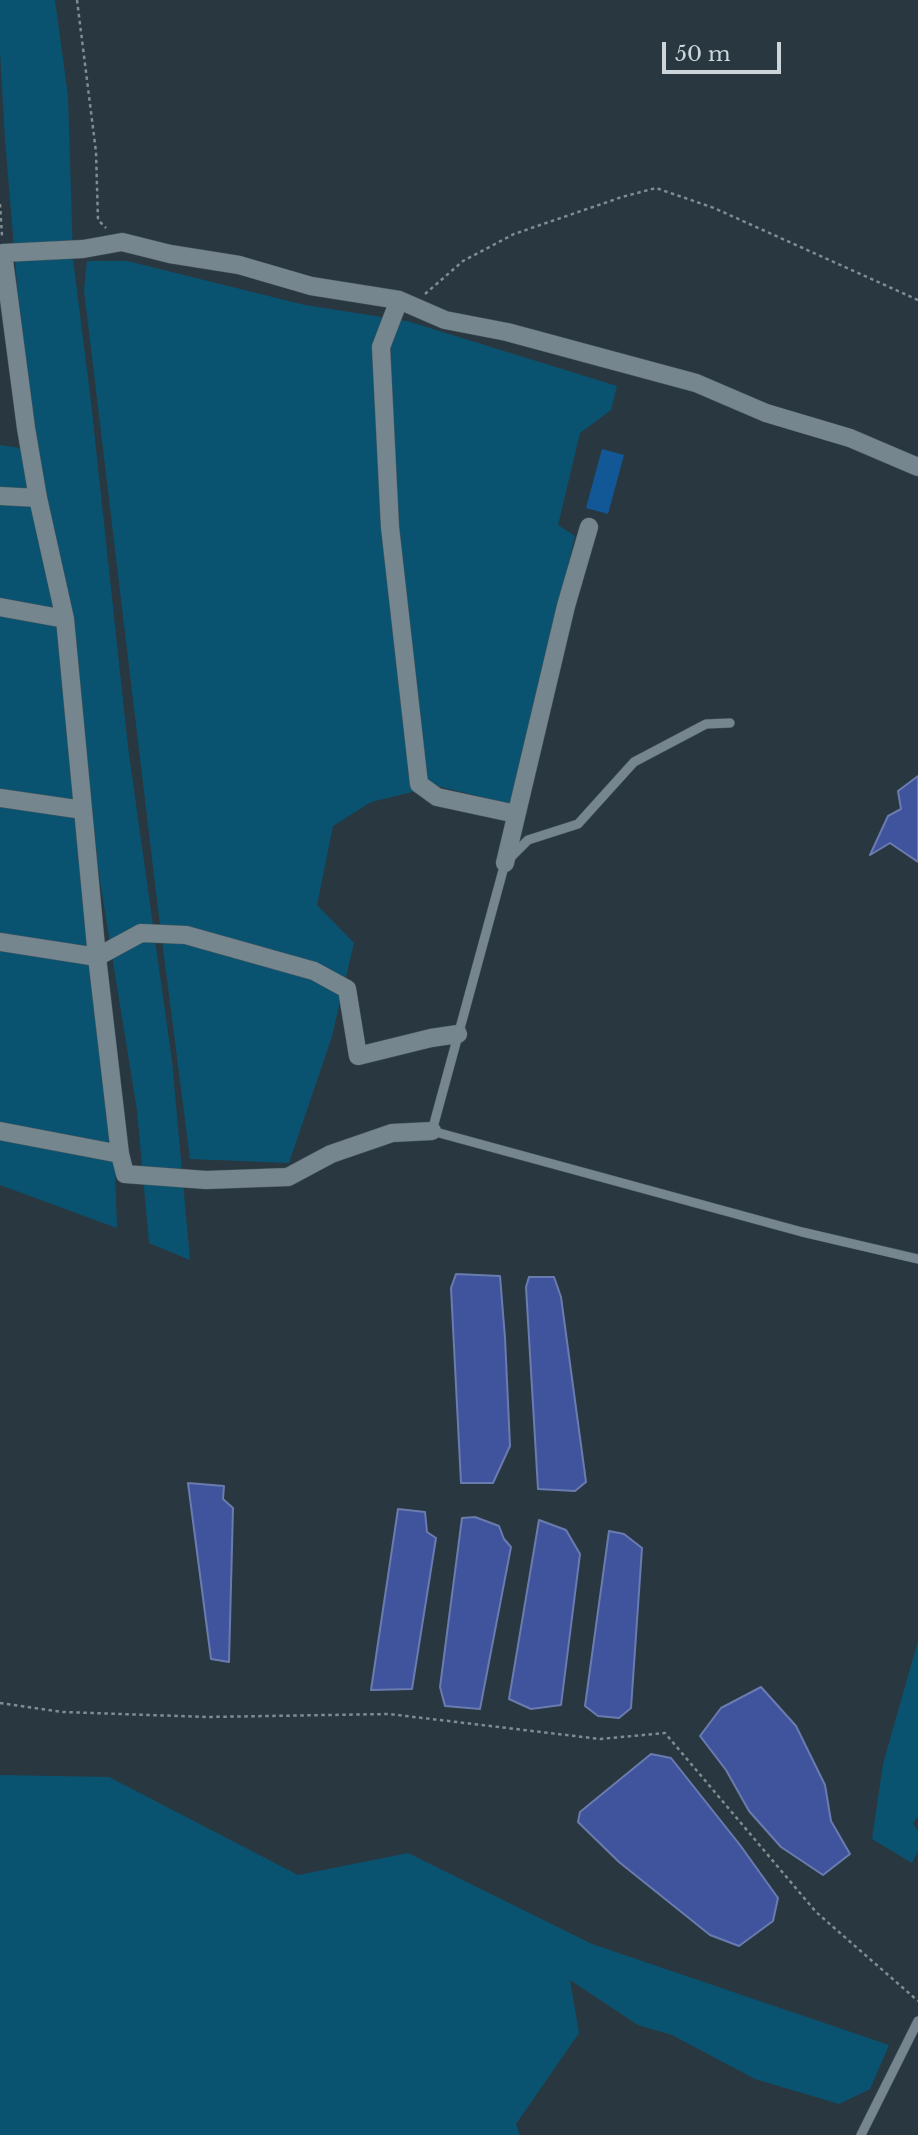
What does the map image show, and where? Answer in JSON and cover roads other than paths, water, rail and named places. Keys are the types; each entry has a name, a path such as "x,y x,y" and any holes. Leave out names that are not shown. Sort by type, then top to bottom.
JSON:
{"street":[{"path":"432,1131 392,1133 331,1154 288,1177 206,1180 125,1174 120,1154 97,957 65,619 38,498 26,428 3,253 83,248 122,242 170,254 239,265 311,286 399,300 445,320 507,332 696,383 766,413 850,438 918,467"},
{"path":"399,300 381,347 390,527 419,783 437,797 516,814"},
{"path":"0,496 38,498"},
{"path":"505,863 566,606 589,527"},
{"path":"0,607 65,619"},
{"path":"0,798 83,810"},
{"path":"0,942 97,957 141,933 186,935 314,971 347,989 358,1056 430,1038 458,1034"},
{"path":"0,1131 120,1154"}],"lane":[{"path":"730,723 706,724 634,762 578,824 528,840 505,863 432,1131 802,1232 918,1259"},
{"path":"861,2135 918,2021"}],"water":[{"path":"918,776 918,862 890,843 870,855 888,816 901,809 898,791"},
{"path":"456,1274 500,1276 510,1446 493,1483 461,1483 451,1288"},
{"path":"529,1277 554,1277 561,1297 586,1482 575,1491 538,1489 526,1287"},
{"path":"188,1483 224,1486 223,1499 233,1508 229,1662 211,1659"},
{"path":"398,1509 425,1512 427,1532 436,1538 412,1689 371,1690"},
{"path":"475,1517 499,1526 504,1539 511,1547 480,1709 445,1706 440,1687 462,1518"},
{"path":"539,1520 566,1530 580,1554 561,1705 531,1709 509,1699"},
{"path":"609,1531 624,1534 642,1548 631,1708 619,1718 598,1716 585,1706"},
{"path":"761,1687 796,1726 825,1785 831,1821 850,1854 823,1875 781,1847 749,1811 726,1770 700,1736 721,1708"},
{"path":"651,1754 671,1758 778,1898 773,1921 739,1946 710,1935 619,1862 578,1822 580,1812"}]}
